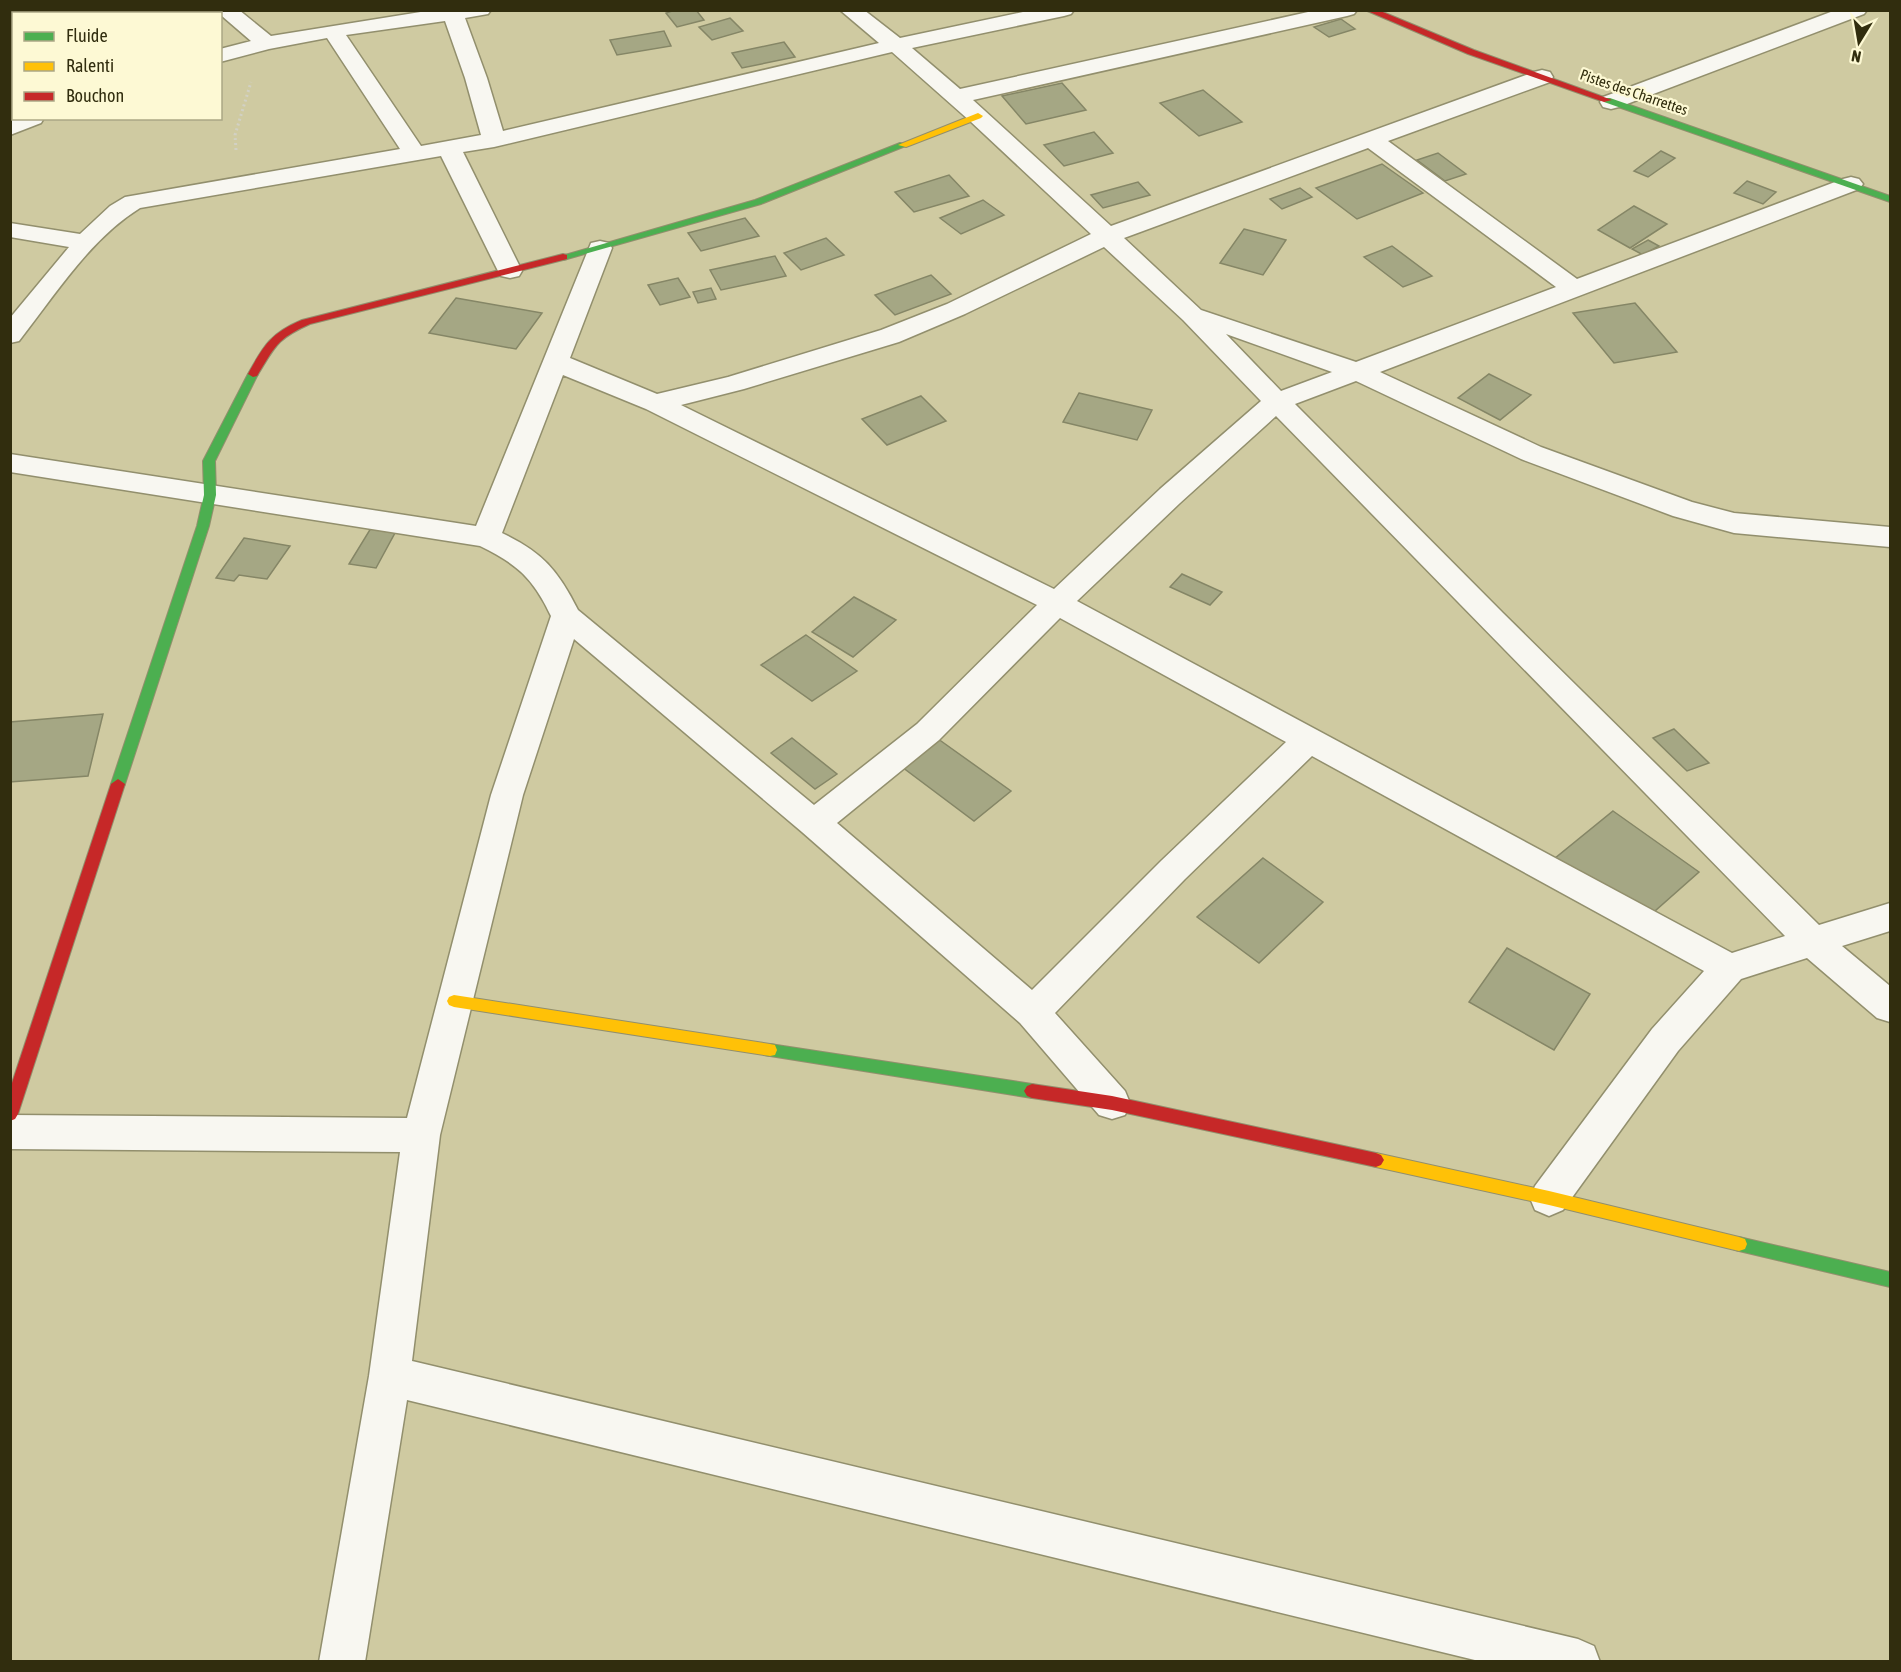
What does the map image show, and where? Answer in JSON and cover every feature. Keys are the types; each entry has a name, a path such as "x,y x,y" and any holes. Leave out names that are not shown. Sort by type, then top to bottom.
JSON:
{"street":[{"path":"225,10 267,43"},
{"path":"222,55 267,43 333,31 481,10"},
{"path":"850,10 896,45 978,116 1192,315 1813,942 1890,1006"},
{"path":"10,335 86,242 113,215 133,202 494,140 896,45 1064,10"},
{"path":"956,97 1347,10"},
{"name":"Pistes des Charrettes","path":"1369,10 1471,52 1890,199"},
{"path":"1611,102 1857,10"},
{"path":"453,14 476,78 494,140"},
{"path":"1788,16 1809,28"},
{"path":"333,31 414,153"},
{"path":"655,403 735,383 890,336 956,309 1107,236 1542,77"},
{"path":"10,1114 189,562 203,526 210,495 209,461 262,354 280,333 306,322 600,248 758,202 978,116"},
{"path":"10,128 28,120"},
{"path":"1370,140 1575,289"},
{"path":"448,148 510,271"},
{"path":"814,823 928,732 1057,603 1170,496 1276,402 1851,184"},
{"path":"10,230 86,242"},
{"path":"486,537 600,248"},
{"path":"1192,315 1356,371 1531,453 1683,509 1734,523 1890,537"},
{"path":"556,362 655,403 1057,603 1307,741 1730,968"},
{"path":"10,463 486,537 525,556 545,575 566,616 814,823 1033,1012 1112,1103"},
{"path":"342,1662 390,1376 421,1135 507,795 566,616"},
{"path":"1033,1012 1173,870 1307,741"},
{"path":"1549,1198 1665,1040 1730,968 1890,917"},
{"path":"454,1001 1112,1103 1549,1198 1890,1280"},
{"path":"10,1132 421,1135"},
{"path":"390,1376 1578,1662"}],"path":[{"path":"252,183 236,148 235,135 243,105 267,43"}],"building":[{"path":"111,10 156,10 152,12 113,12"},
{"path":"675,10 696,10 704,20 677,27 666,13"},
{"path":"730,18 743,31 712,40 699,27"},
{"path":"1341,19 1355,29 1329,37 1314,27"},
{"path":"664,31 671,46 617,55 610,40"},
{"path":"784,42 795,57 742,68 732,53"},
{"path":"1062,83 1086,110 1026,124 1002,96"},
{"path":"1203,90 1242,122 1199,136 1160,103"},
{"path":"1094,132 1113,153 1064,166 1044,145"},
{"path":"1661,151 1675,158 1648,177 1634,171"},
{"path":"1438,153 1466,174 1445,181 1417,160"},
{"path":"1382,164 1423,193 1357,219 1316,188"},
{"path":"949,175 969,196 914,212 895,192"},
{"path":"1747,181 1776,192 1763,204 1734,193"},
{"path":"1138,182 1150,195 1103,208 1091,195"},
{"path":"1300,188 1312,197 1282,209 1270,199"},
{"path":"983,200 1004,215 961,234 940,218"},
{"path":"1634,206 1667,224 1630,248 1598,230"},
{"path":"745,218 759,236 701,251 688,233"},
{"path":"1244,229 1286,240 1263,275 1220,263"},
{"path":"826,238 844,255 801,270 784,253"},
{"path":"1648,240 1659,246 1643,255 1632,249"},
{"path":"1392,246 1432,276 1403,287 1364,257"},
{"path":"775,256 786,276 721,290 710,270"},
{"path":"931,275 951,294 895,315 875,295"},
{"path":"678,278 690,297 660,305 648,285"},
{"path":"711,288 716,299 698,303 693,292"},
{"path":"456,298 542,313 516,349 429,333"},
{"path":"1635,303 1677,352 1614,363 1573,313"},
{"path":"1489,374 1531,395 1500,420 1458,398"},
{"path":"1079,393 1152,410 1137,440 1063,422"},
{"path":"921,396 946,421 887,445 862,419"},
{"path":"371,528 396,531 376,568 349,564"},
{"path":"244,538 290,546 267,579 239,575 234,581 216,578"},
{"path":"1182,574 1222,592 1210,605 1170,587"},
{"path":"854,597 896,620 853,657 812,632"},
{"path":"806,635 857,671 812,701 761,665"},
{"path":"103,714 88,776 10,782 10,722"},
{"path":"1674,729 1709,763 1687,771 1653,738"},
{"path":"934,736 1011,791 974,821 898,764"},
{"path":"792,738 837,774 815,789 771,753"},
{"path":"1613,811 1699,872 1647,918 1554,859"},
{"path":"1263,858 1323,902 1259,963 1197,917"},
{"path":"1507,948 1590,994 1554,1050 1469,1002"}],"traffic: fast":[{"path":"1607,100 1890,199"},
{"path":"563,257 758,202 903,145"},
{"path":"118,784 203,526 210,495 209,461 253,374"},
{"path":"770,1050 1032,1091"},
{"path":"1739,1244 1890,1280"}],"traffic: slow":[{"path":"903,145 978,116"},
{"path":"454,1001 770,1050"},
{"path":"1376,1160 1549,1198 1739,1244"}],"traffic: jam":[{"path":"1369,10 1471,52 1607,100"},
{"path":"253,374 264,354 278,336 306,322 563,257"},
{"path":"10,1114 118,784"},
{"path":"1032,1091 1112,1103 1376,1160"}]}
